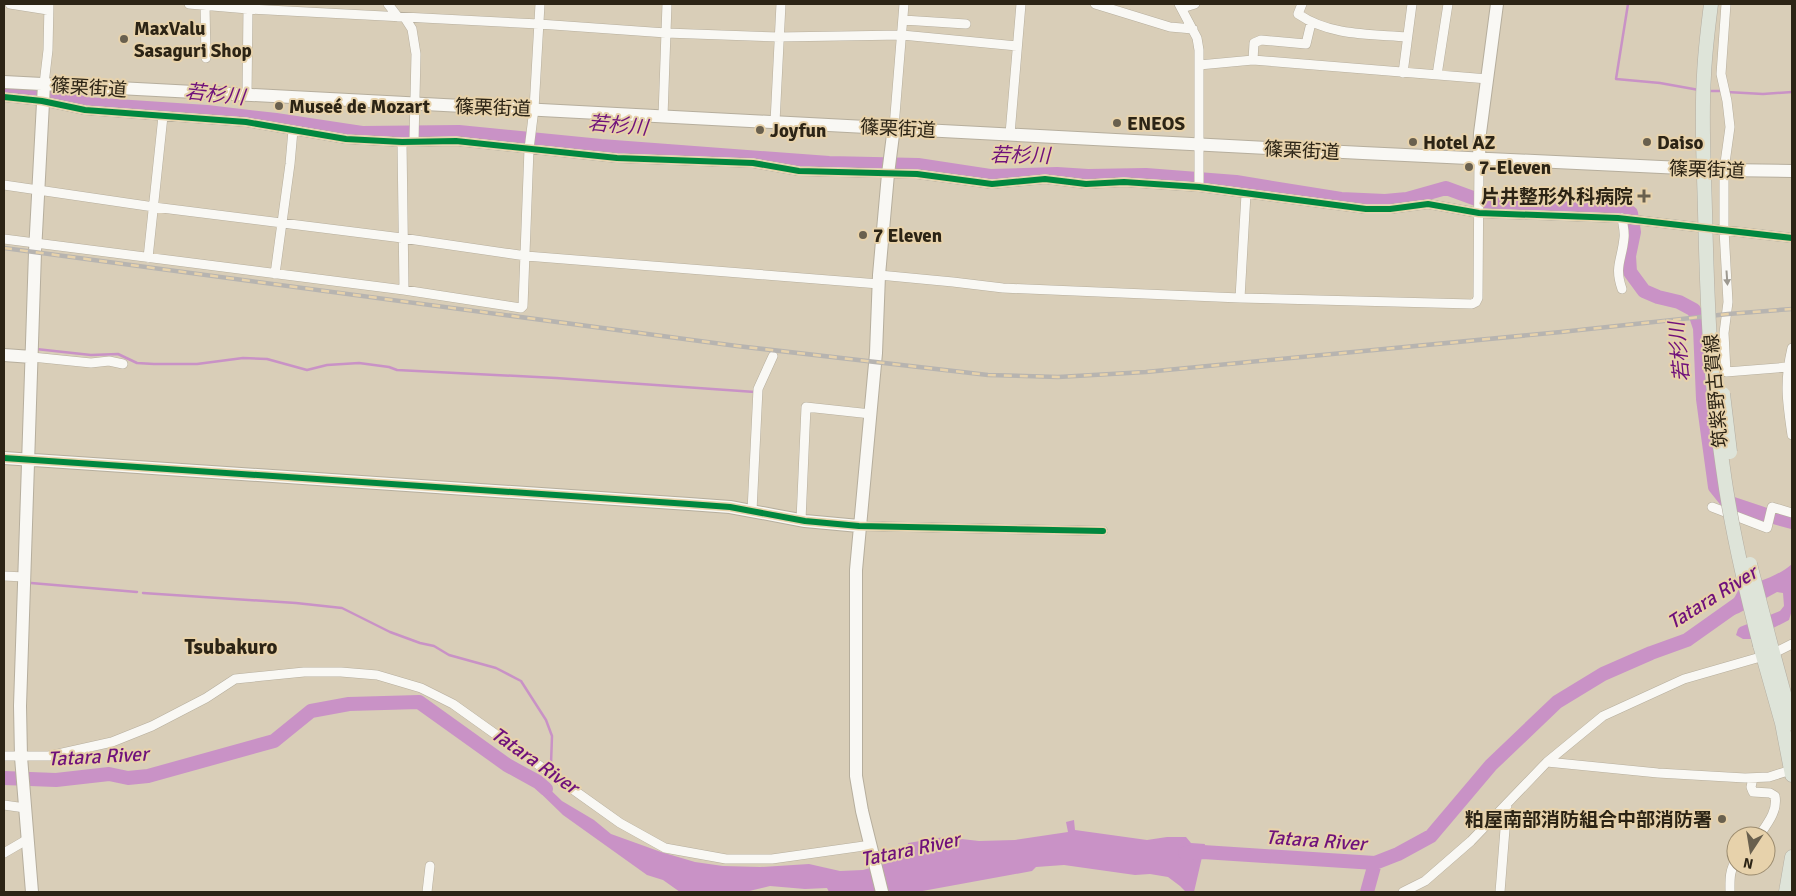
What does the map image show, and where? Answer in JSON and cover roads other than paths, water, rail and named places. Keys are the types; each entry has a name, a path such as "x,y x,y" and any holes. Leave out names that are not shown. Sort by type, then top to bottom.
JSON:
{"main road":[{"name":"筑紫野古賀線","path":"1710,4 1703,105 1706,254 1716,417 1723,469 1744,581 1792,723"},
{"name":"筑紫野古賀線","path":"1719,4 1714,39 1712,76 1714,255 1719,357 1732,467 1741,522 1792,772"},
{"path":"1786,892 1792,857"}],"street":[{"path":"10,4 49,7 48,50 43,92 38,190 20,706 21,759 32,892"},
{"path":"189,4 666,33 779,37 902,35 1017,46"},
{"path":"388,4 412,29 416,54 414,141"},
{"path":"4,239 404,290 521,308 523,306 526,256 529,149 534,109 540,4"},
{"path":"663,116 667,4"},
{"path":"775,122 780,4"},
{"path":"882,892 859,797 856,751 856,570 871,414 879,279 904,4"},
{"path":"1010,134 1020,4"},
{"path":"1095,4 1170,27 1193,29"},
{"path":"1195,4 1181,6 1197,38 1199,50 1199,187"},
{"path":"1302,4 1298,14 1311,23 1329,29 1407,37"},
{"path":"1403,73 1412,4"},
{"path":"1436,75 1448,4"},
{"path":"4,185 154,207 402,238 526,256 952,282 1003,288 1240,298 1472,304 1478,298 1480,133 1497,4"},
{"path":"1726,4 1721,74 1728,101 1730,127 1724,170 1724,230 1728,302 1724,333 1726,372 1788,367"},
{"path":"205,5 206,58"},
{"path":"247,95 248,9"},
{"path":"903,20 966,24"},
{"path":"1253,60 1254,43 1261,40 1306,44 1311,23"},
{"path":"1199,65 1253,60 1488,79"},
{"name":"篠栗街道","path":"4,82 43,92 247,95 1479,158 1724,170 1792,171"},
{"path":"4,97 43,92 85,110 246,122 346,139 402,142 456,141 617,158 753,164 799,171 918,174 992,184 1045,179 1086,184 1124,182 1199,187 1366,209 1428,204 1479,212 1622,218 1792,238"},
{"path":"148,258 163,116"},
{"path":"275,274 293,130"},
{"path":"402,142 404,290"},
{"path":"1240,298 1246,194"},
{"path":"1622,218 1624,237 1617,268 1622,289"},
{"path":"1792,348 1788,367 1786,398 1792,435"},
{"path":"4,355 32,356 91,363 109,361 123,364"},
{"path":"752,511 758,389 773,356"},
{"path":"801,520 806,407 871,414"},
{"path":"4,458 730,507 801,520 860,526 1103,531"},
{"path":"1712,506 1767,528 1772,507 1792,514"},
{"path":"4,576 24,576"},
{"path":"1403,892 1425,881 1472,841 1547,762 1603,716 1684,679 1766,649 1792,644"},
{"path":"4,756 21,759 49,756 112,742 152,726 206,698 234,679 304,672 341,672 377,675 421,688 453,704 620,823 665,848 726,859 772,859 872,848"},
{"path":"1547,762 1658,773 1753,778 1792,772"},
{"path":"1753,778 1751,787 1753,792 1770,793 1775,796 1774,812 1765,826"},
{"path":"1500,892 1507,804"},
{"path":"4,805 25,806"},
{"path":"4,853 28,840"},
{"path":"427,892 430,866"},
{"path":"1730,876 1730,892"}],"water":[{"path":"1792,564 1792,610 1789,620 1752,639 1743,639 1736,635 1740,627 1780,611 1784,606 1783,593 1777,592 1726,618 1725,615 1739,589 1773,576"},
{"path":"534,774 562,801 594,820 611,834 695,862 723,866 760,867 809,864 840,871 863,870 888,863 907,853 908,843 944,837 979,841 1015,840 1068,832 1066,822 1074,820 1075,830 1147,840 1186,837 1191,843 1205,844 1194,892 1186,892 1168,877 1150,874 1135,875 1064,865 1036,867 1032,871 917,892 829,892 827,888 805,889 770,886 745,892 680,892 663,880 647,875 563,815 529,782"}],"waterway":[{"path":"1628,4 1616,79 1660,83 1699,90"},
{"name":"若杉川","path":"4,91 24,90 58,95 86,104 207,112 362,133 459,132 601,146 829,163 918,165 990,176 1057,174 1088,176 1146,175 1236,182 1341,199 1385,201 1407,199 1446,188 1506,207 1626,210 1631,213 1634,232 1629,256 1630,272 1644,291 1658,297 1679,302 1694,310 1700,328 1703,399 1715,487 1727,502 1792,522"},
{"path":"1707,91 1722,91"},
{"path":"1727,92 1763,94 1792,92"},
{"path":"36,349 91,355 118,354 137,363 197,364 243,358 267,359 307,370 327,365 359,363 389,367 397,370 556,378 755,392"},
{"path":"31,583 137,592"},
{"path":"143,593 296,603 342,608 390,632 434,646 449,655 496,668 521,681 546,720 552,736 551,764 548,769"},
{"name":"Tatara River","path":"1185,853 1203,852 1375,863 1398,854 1431,836 1491,765 1557,702 1603,674 1687,640 1742,601"},
{"name":"Tatara River","path":"4,778 56,780 109,774 128,778 148,776 274,741 311,711 349,704 419,702 507,765 538,782 546,789"},
{"path":"1367,892 1375,863"}],"railway":[{"path":"4,248 737,346 988,375 1058,377 1146,372 1792,309"}],"place":[{"name":"MaxValu Sasaguri Shop","path":"124,39"},
{"name":"Museé de Mozart","path":"279,106"},
{"name":"ENEOS","path":"1117,123"},
{"name":"Joyfun","path":"760,130"},
{"name":"Hotel AZ","path":"1413,142"},
{"name":"Daiso","path":"1647,142"},
{"name":"7-Eleven","path":"1469,167"},
{"name":"片井整形外科病院","path":"1644,196"},
{"name":"7 Eleven","path":"863,235"},
{"name":"粕屋南部消防組合中部消防署","path":"1722,819"}],"district":[{"name":"Tsubakuro","path":"231,647"}]}
